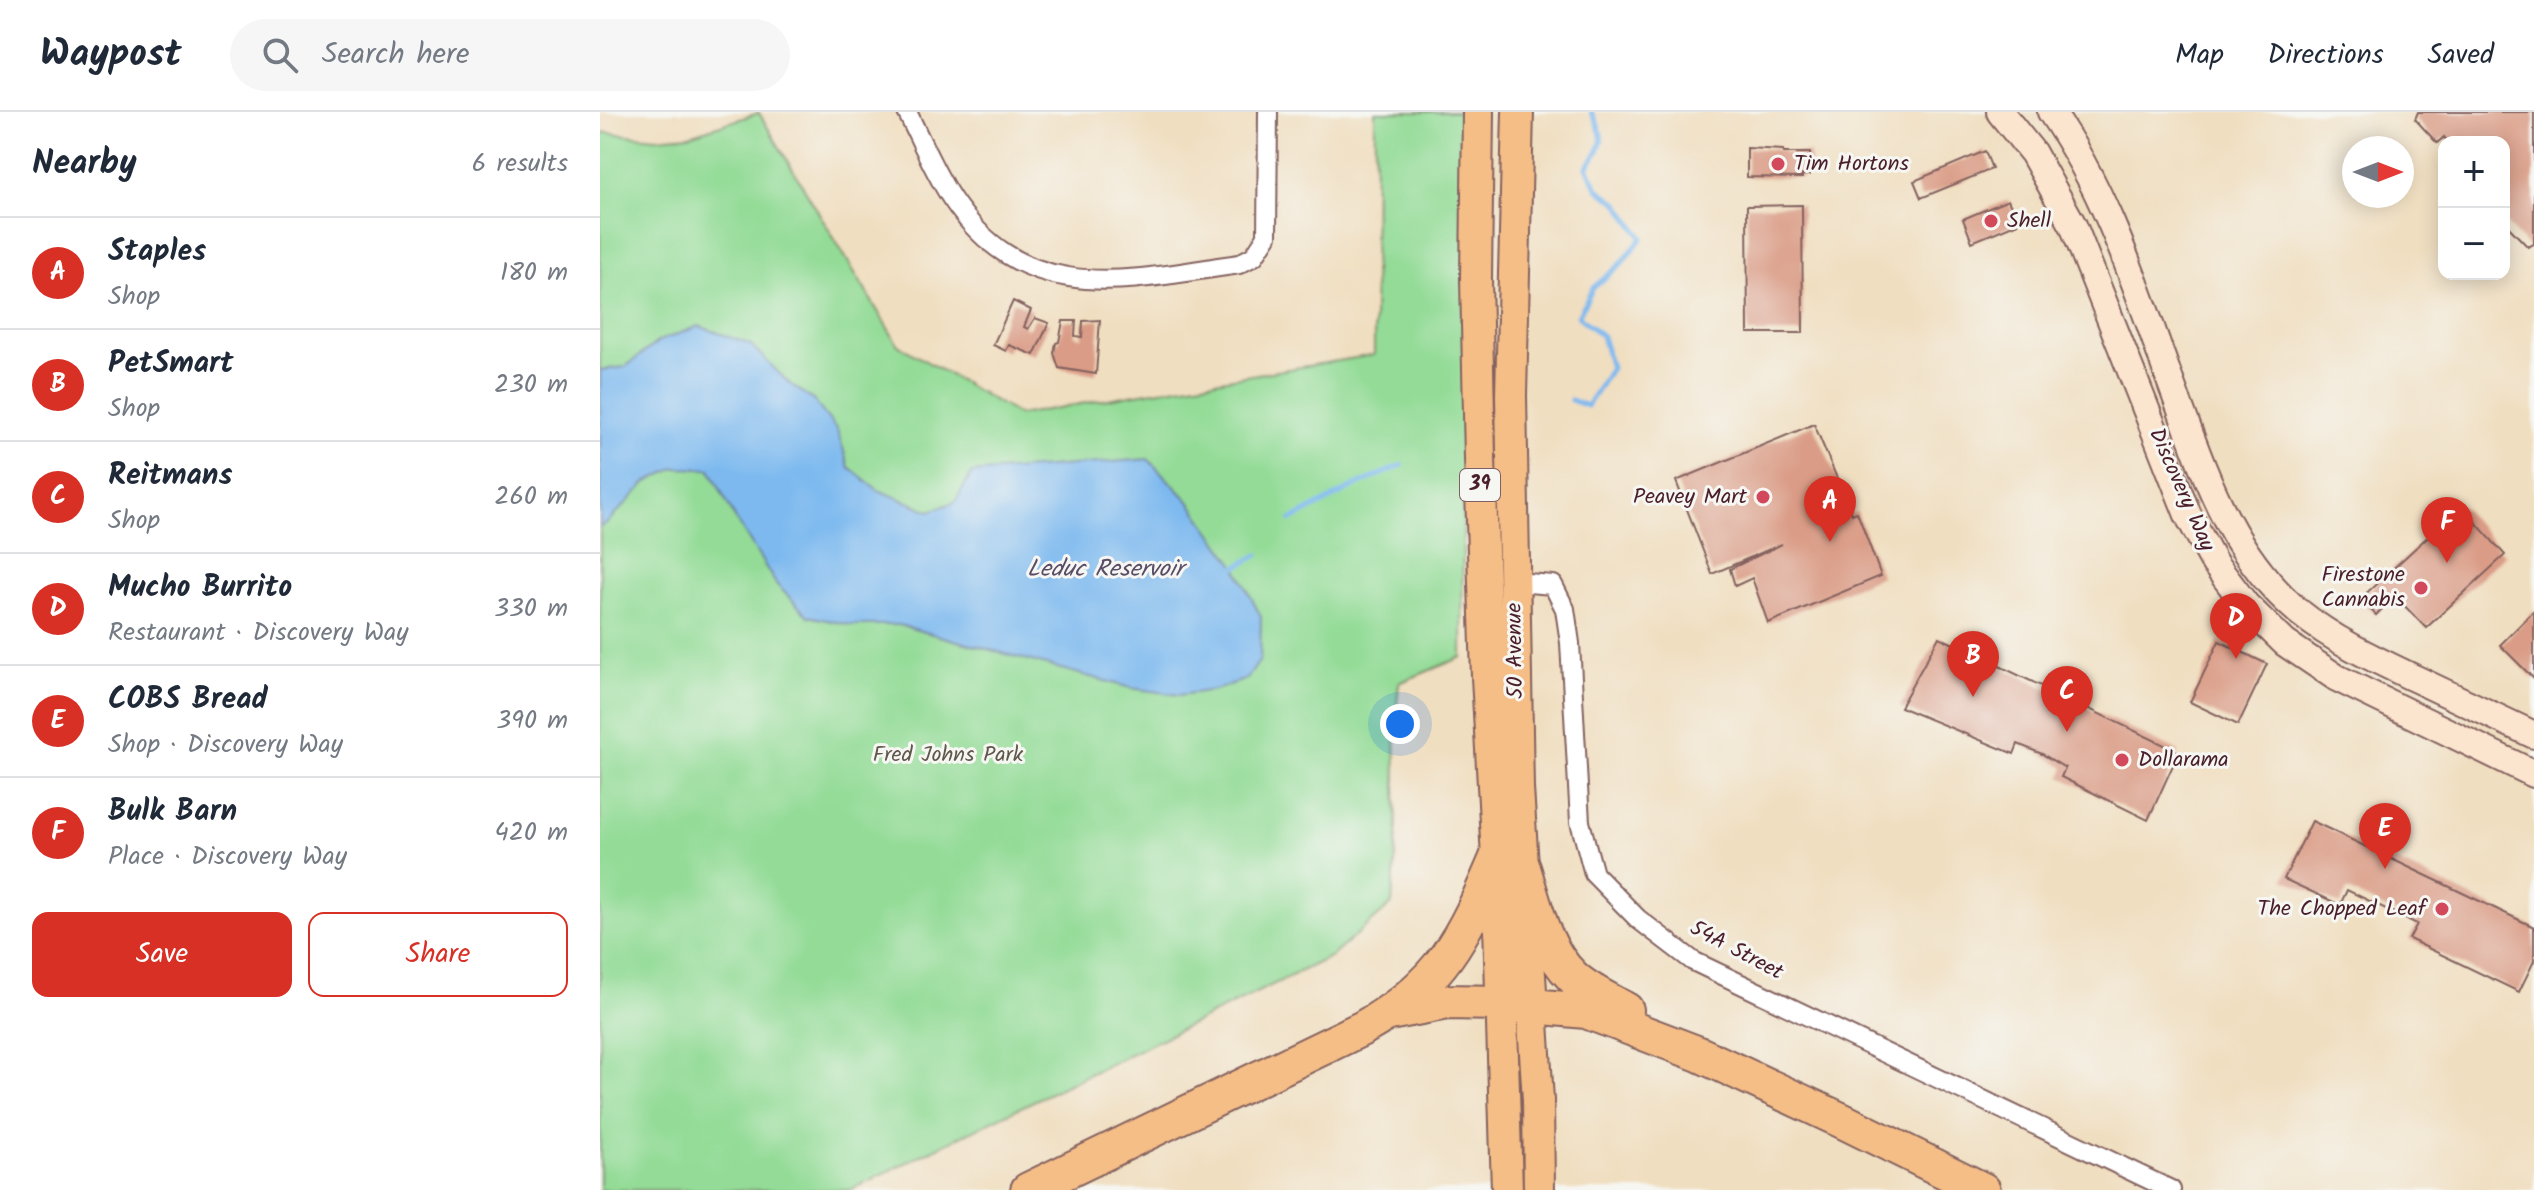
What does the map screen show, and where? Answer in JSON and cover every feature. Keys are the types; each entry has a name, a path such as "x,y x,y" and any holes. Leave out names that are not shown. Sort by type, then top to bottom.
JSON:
{"highway":[{"path":"1028,1190 1389,1013 1420,988 1451,953 1510,863 1548,943 1573,977 1699,1054"},
{"path":"1389,1013 1447,1002 1517,1004 1586,1011 1699,1054 1983,1190"}],"main road":[{"name":"50 Avenue","path":"1478,112 1476,279 1487,677 1510,863 1517,1004 1507,1190"},
{"name":"50 Avenue","path":"1510,863 1518,788 1511,395 1518,112"},
{"path":"1517,1004 1512,1010 1522,1024 1539,1176"}],"street":[{"path":"907,112 950,196 969,222 991,243 1017,260 1053,274 1082,280 1110,281 1239,264 1254,256 1267,236 1268,112"},
{"name":"Discovery Way","path":"2000,112 2033,153 2073,225 2188,515 2215,564 2246,605 2285,643 2337,678 2534,774"},
{"name":"Discovery Way","path":"2051,112 2080,159 2111,223 2206,477 2227,523 2252,563 2300,613 2348,644 2534,735"},
{"name":"54A Street","path":"1515,582 1553,585 1565,609 1570,643 1580,822 1594,874 1638,919 1693,961 2171,1190"}],"green space":[{"name":"Fred Johns Park","path":"1375,112 1466,112 1462,657 1399,683 1395,726 1397,835 1392,904 1332,956 850,1190 600,1190 600,132 656,138 689,135 759,113 898,345 1019,415 1374,355"}],"water":[{"name":"Leduc Reservoir","path":"699,326 750,344 790,384 813,400 837,430 849,467 878,490 930,511 955,502 972,473 1148,459 1188,500 1236,567 1261,617 1260,660 1247,679 1215,690 1179,695 1131,688 899,625 851,625 808,616 776,584 734,516 710,469 675,468 647,482 600,527 600,370 625,367 659,341"}],"building":[{"path":"2418,112 2534,112 2534,244 2528,247 2510,228 2510,136 2438,136 2437,143 2415,119"},
{"name":"Tim Hortons","path":"1747,148 1810,153 1810,175 1802,175 1802,178 1747,177"},
{"path":"1985,151 1992,169 1921,198 1914,181"},
{"name":"Shell","path":"2008,200 2018,223 1972,242 1963,219"},
{"path":"1802,205 1803,333 1748,333 1747,206"},
{"path":"1013,301 1031,310 1024,327 1028,329 1035,318 1049,323 1034,355 1009,345 1006,351 993,345"},
{"path":"1100,320 1096,374 1059,368 1054,353 1063,321 1076,321 1075,336 1082,337 1083,321"},
{"name":"Peavey Mart","path":"1814,424 1852,514 1857,512 1881,576 1768,623 1752,578 1735,586 1730,569 1782,544 1712,574 1676,481"},
{"path":"2461,506 2505,555 2426,628 2395,596 2376,615 2360,599"},
{"path":"2534,611 2534,679 2500,645"},
{"path":"1939,637 2179,752 2148,820 2061,777 2065,768 2042,754 2018,744 2014,754 1900,707"},
{"path":"2219,641 2267,664 2238,725 2190,702"},
{"path":"2312,821 2534,927 2534,961 2519,992 2409,939 2417,924 2347,890 2340,905 2284,879"}],"waterway":[{"path":"1571,400 1587,406 1611,368 1602,336 1578,316 1593,288 1620,265 1642,238 1618,203 1598,189 1587,167 1601,140 1591,112"},
{"path":"1291,520 1402,465"},
{"path":"1236,567 1258,555"}],"place":[{"name":"Tim Hortons","path":"1778,164"},
{"name":"Shell","path":"1991,221"},
{"name":"Peavey Mart","path":"1763,497"},
{"name":"Staples","path":"1830,542"},
{"name":"Bulk Barn","path":"2447,563"},
{"name":"Firestone Cannabis","path":"2421,588"},
{"name":"Mucho Burrito","path":"2236,659"},
{"name":"PetSmart","path":"1973,697"},
{"name":"Reitmans","path":"2067,732"},
{"name":"Dollarama","path":"2122,760"},
{"name":"COBS Bread","path":"2385,869"},
{"name":"The Chopped Leaf","path":"2442,909"}]}
